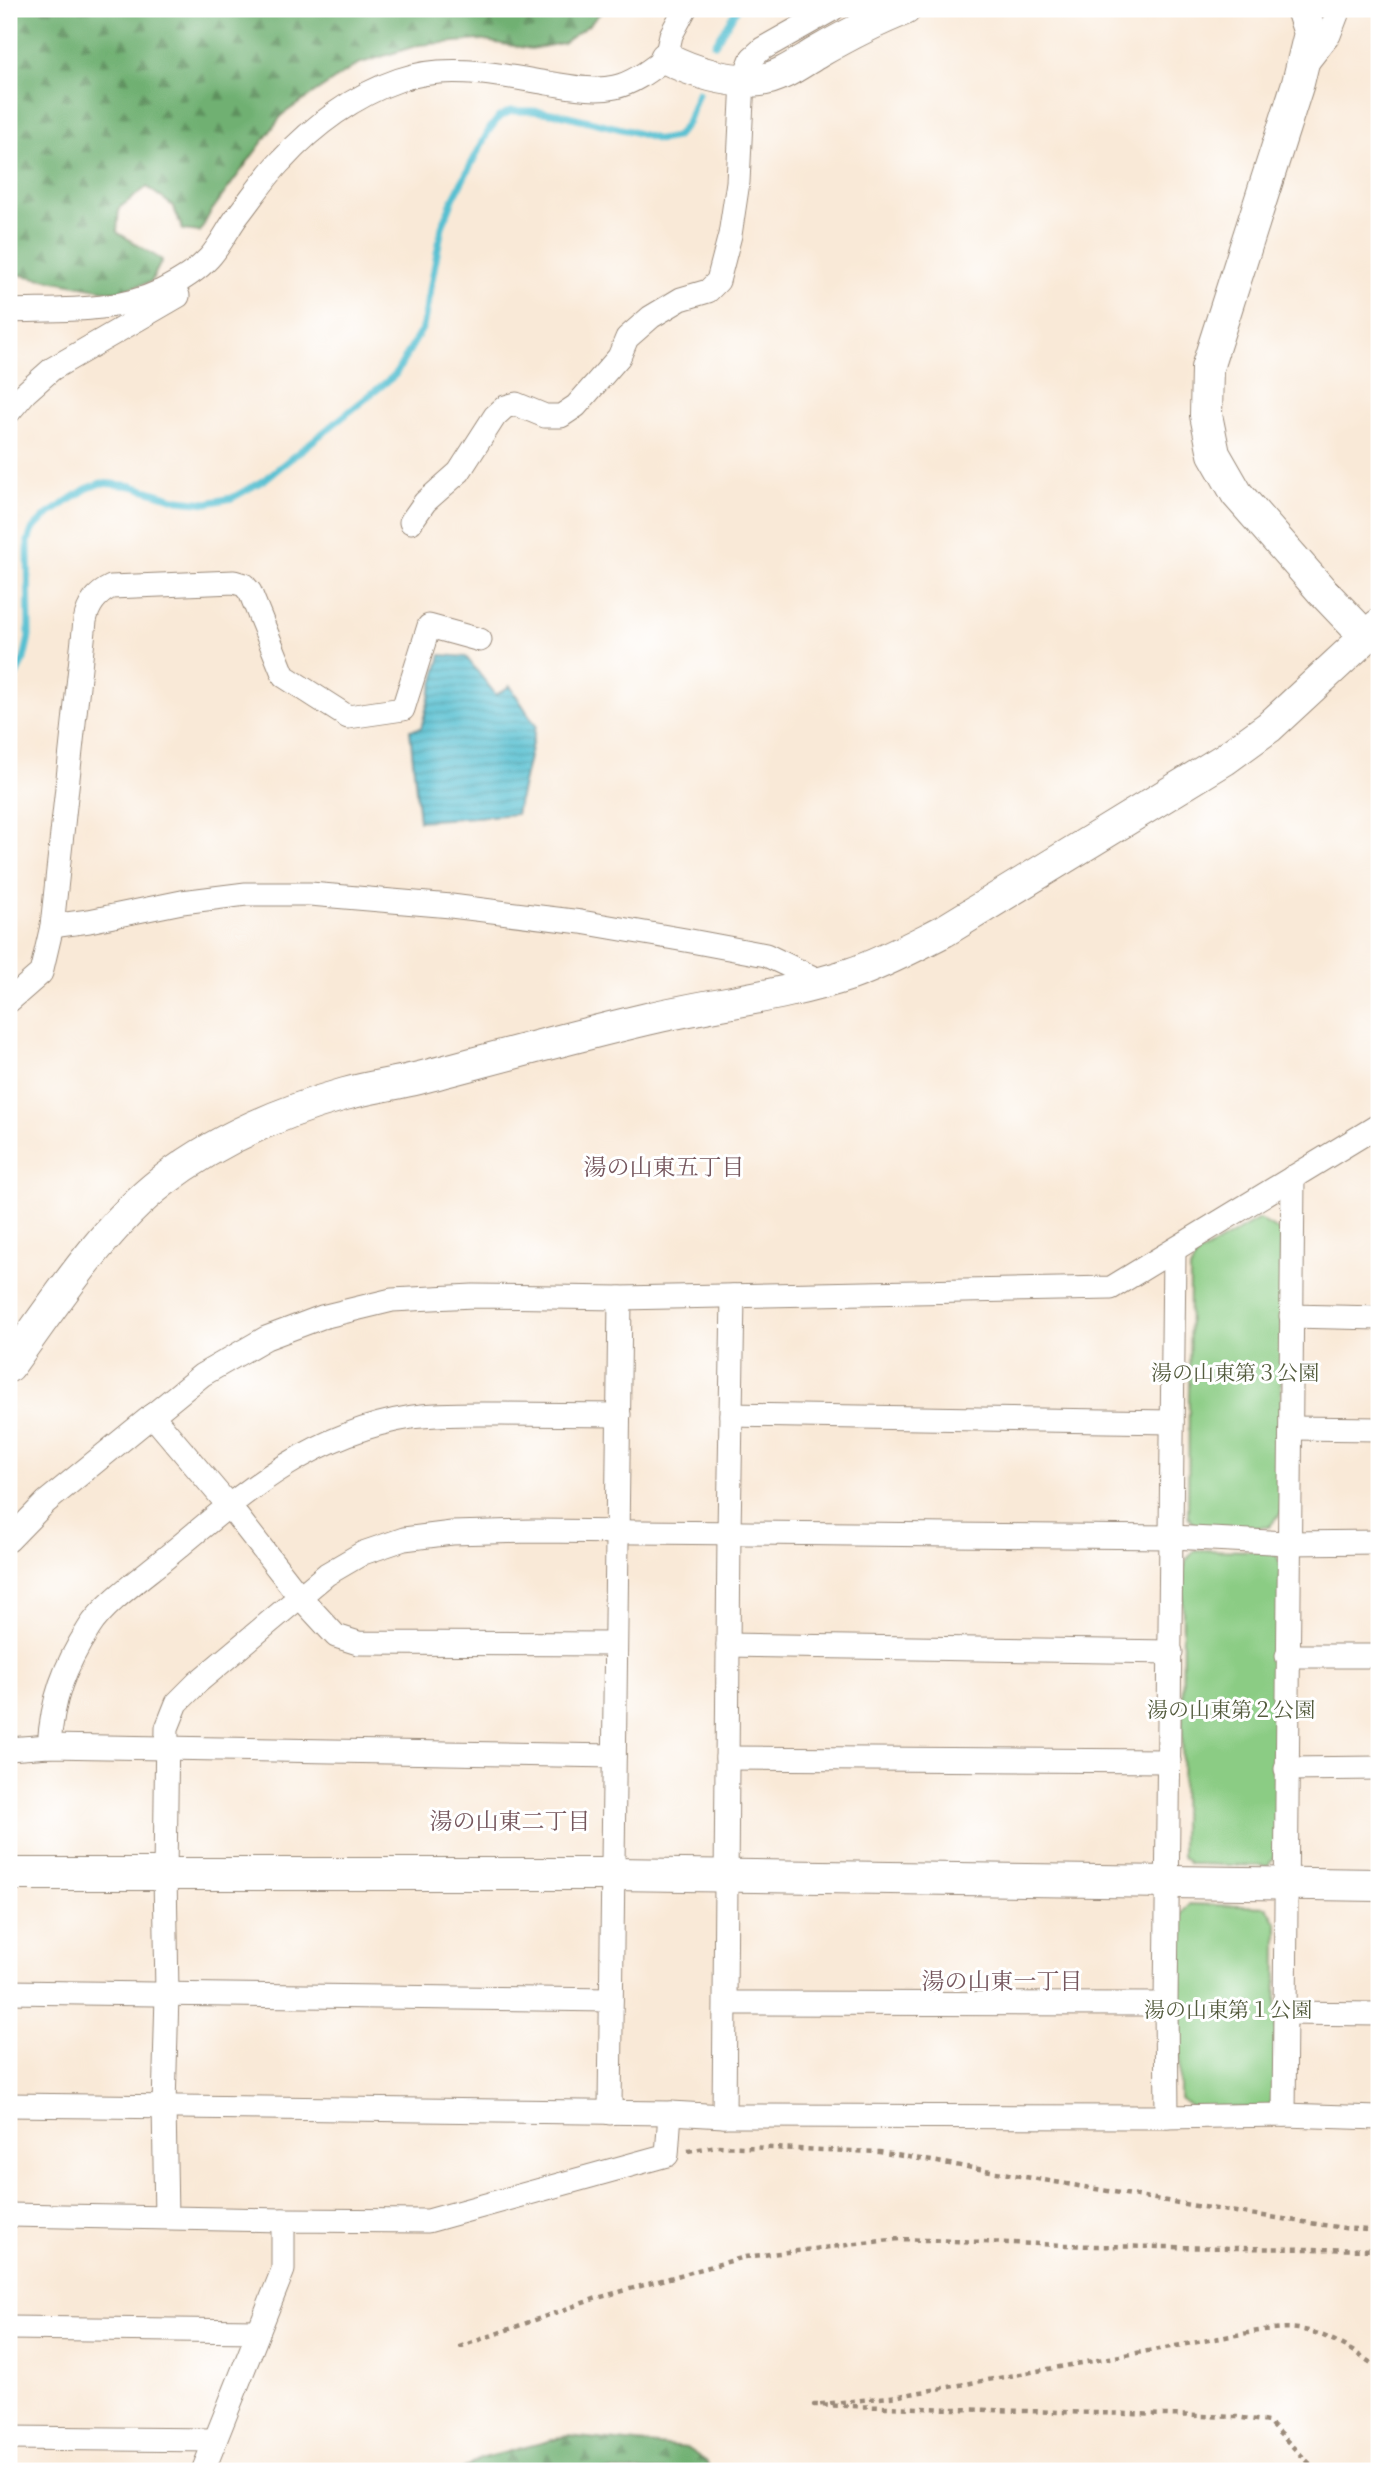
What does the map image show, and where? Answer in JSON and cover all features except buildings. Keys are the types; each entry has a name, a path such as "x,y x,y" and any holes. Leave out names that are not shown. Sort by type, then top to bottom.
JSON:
{"street":[{"path":"9,311 95,307 130,302 159,292 187,276 209,258 234,220 281,160 317,127 358,98 400,79 433,73 462,72 579,88 616,87 638,78 666,58 671,35 685,9"},
{"path":"411,522 425,502 459,472 495,416 505,407 516,404 545,416 561,416 576,406 620,357 627,338 651,317 681,299 708,291 718,281 730,235 738,182 743,80 752,58 762,49 833,9"},
{"path":"666,58 687,69 743,80 762,80 784,71 872,22 905,9"},
{"path":"9,1366 74,1278 122,1220 162,1182 220,1143 287,1113 347,1093 415,1079 650,1018 736,1003 853,973 944,931 1225,759 1269,727 1373,631 1322,591 1237,494 1214,454 1206,415 1208,368 1301,72 1310,33 1302,9"},
{"path":"1301,72 1329,35 1339,9"},
{"path":"9,412 52,369 187,290 212,271 209,258"},
{"path":"9,1001 41,973 52,926 85,621 94,599 102,592 111,587 234,582 244,584 250,592 284,676 348,717 403,709 429,626 480,640"},
{"path":"52,926 220,897 246,894 310,894 451,906 581,922 766,955 822,982"},
{"path":"9,1540 46,1502 202,1375 265,1338 322,1317 393,1300 473,1296 620,1298 1111,1288 1379,1125"},
{"path":"1283,2115 1293,1177"},
{"path":"1167,2118 1174,1251"},
{"path":"724,2116 733,1296"},
{"path":"610,2113 620,1298"},
{"path":"1291,1316 1379,1318"},
{"path":"49,1746 50,1723 57,1690 90,1625 122,1593 229,1506 295,1458 330,1440 412,1417 465,1414 619,1415"},
{"path":"152,1415 229,1506 299,1597 336,1636 358,1643 614,1644"},
{"path":"731,1415 1172,1422"},
{"path":"1292,1428 1379,1429"},
{"path":"166,2217 163,2106 167,1994 167,1728 177,1703 198,1682 327,1574 363,1553 404,1539 452,1533 619,1531 1379,1542"},
{"path":"729,1645 1171,1652"},
{"path":"1287,1657 1379,1656"},
{"path":"9,1749 49,1746 614,1756"},
{"path":"727,1758 1169,1761"},
{"path":"1286,1769 1379,1768"},
{"path":"9,1874 613,1874 1379,1885"},
{"path":"9,1992 611,2000"},
{"path":"727,2003 1166,2004"},
{"path":"1284,2013 1379,2014"},
{"path":"9,2105 670,2113 724,2116 1167,2118 1283,2115 1379,2118"},
{"path":"9,2216 428,2221 667,2155 670,2113"},
{"path":"203,2471 282,2270 283,2220"},
{"path":"9,2328 257,2331"},
{"path":"9,2438 215,2440"}],"path":[{"path":"667,2155 716,2146 879,2152 1196,2206 1379,2231"},
{"path":"459,2347 594,2299 745,2257 900,2239 1094,2246 1379,2250"},
{"path":"1317,2471 1268,2422 1237,2417 814,2405 899,2396 1264,2330 1296,2328 1320,2334 1349,2348 1379,2368"}],"green space":[{"path":"9,9 604,9 590,24 563,43 531,49 479,40 419,45 358,64 283,114 210,213 200,232 183,230 173,206 147,187 119,208 117,232 162,260 151,282 115,292 9,273"},
{"name":"湯の山東第３公園","path":"1259,1219 1281,1232 1281,1513 1269,1527 1197,1527 1188,1517 1190,1269 1197,1255"},
{"name":"湯の山東第２公園","path":"1195,1550 1274,1551 1281,1564 1279,1850 1268,1866 1190,1864 1182,1856 1183,1570 1187,1559"},
{"name":"湯の山東第１公園","path":"1189,1904 1267,1907 1277,1924 1276,2095 1267,2108 1192,2107 1180,2098 1180,1916"},
{"path":"568,2436 686,2448 707,2462 710,2471 461,2471 480,2459"}],"water":[{"path":"441,655 466,657 496,695 510,686 536,726 516,814 419,821 410,730 421,728"}],"waterway":[{"path":"715,44 737,9"},
{"path":"9,687 24,659 29,637 28,541 32,530 47,515 86,489 101,483 132,486 178,500 207,503 232,498 264,480 395,375 423,327 442,227 453,199 489,130 499,117 511,111 560,114 659,140 676,137 687,123 698,93"}],"district":[{"name":"湯の山東五丁目","path":"664,1167"},
{"name":"湯の山東二丁目","path":"510,1821"},
{"name":"湯の山東一丁目","path":"1002,1981"}]}
